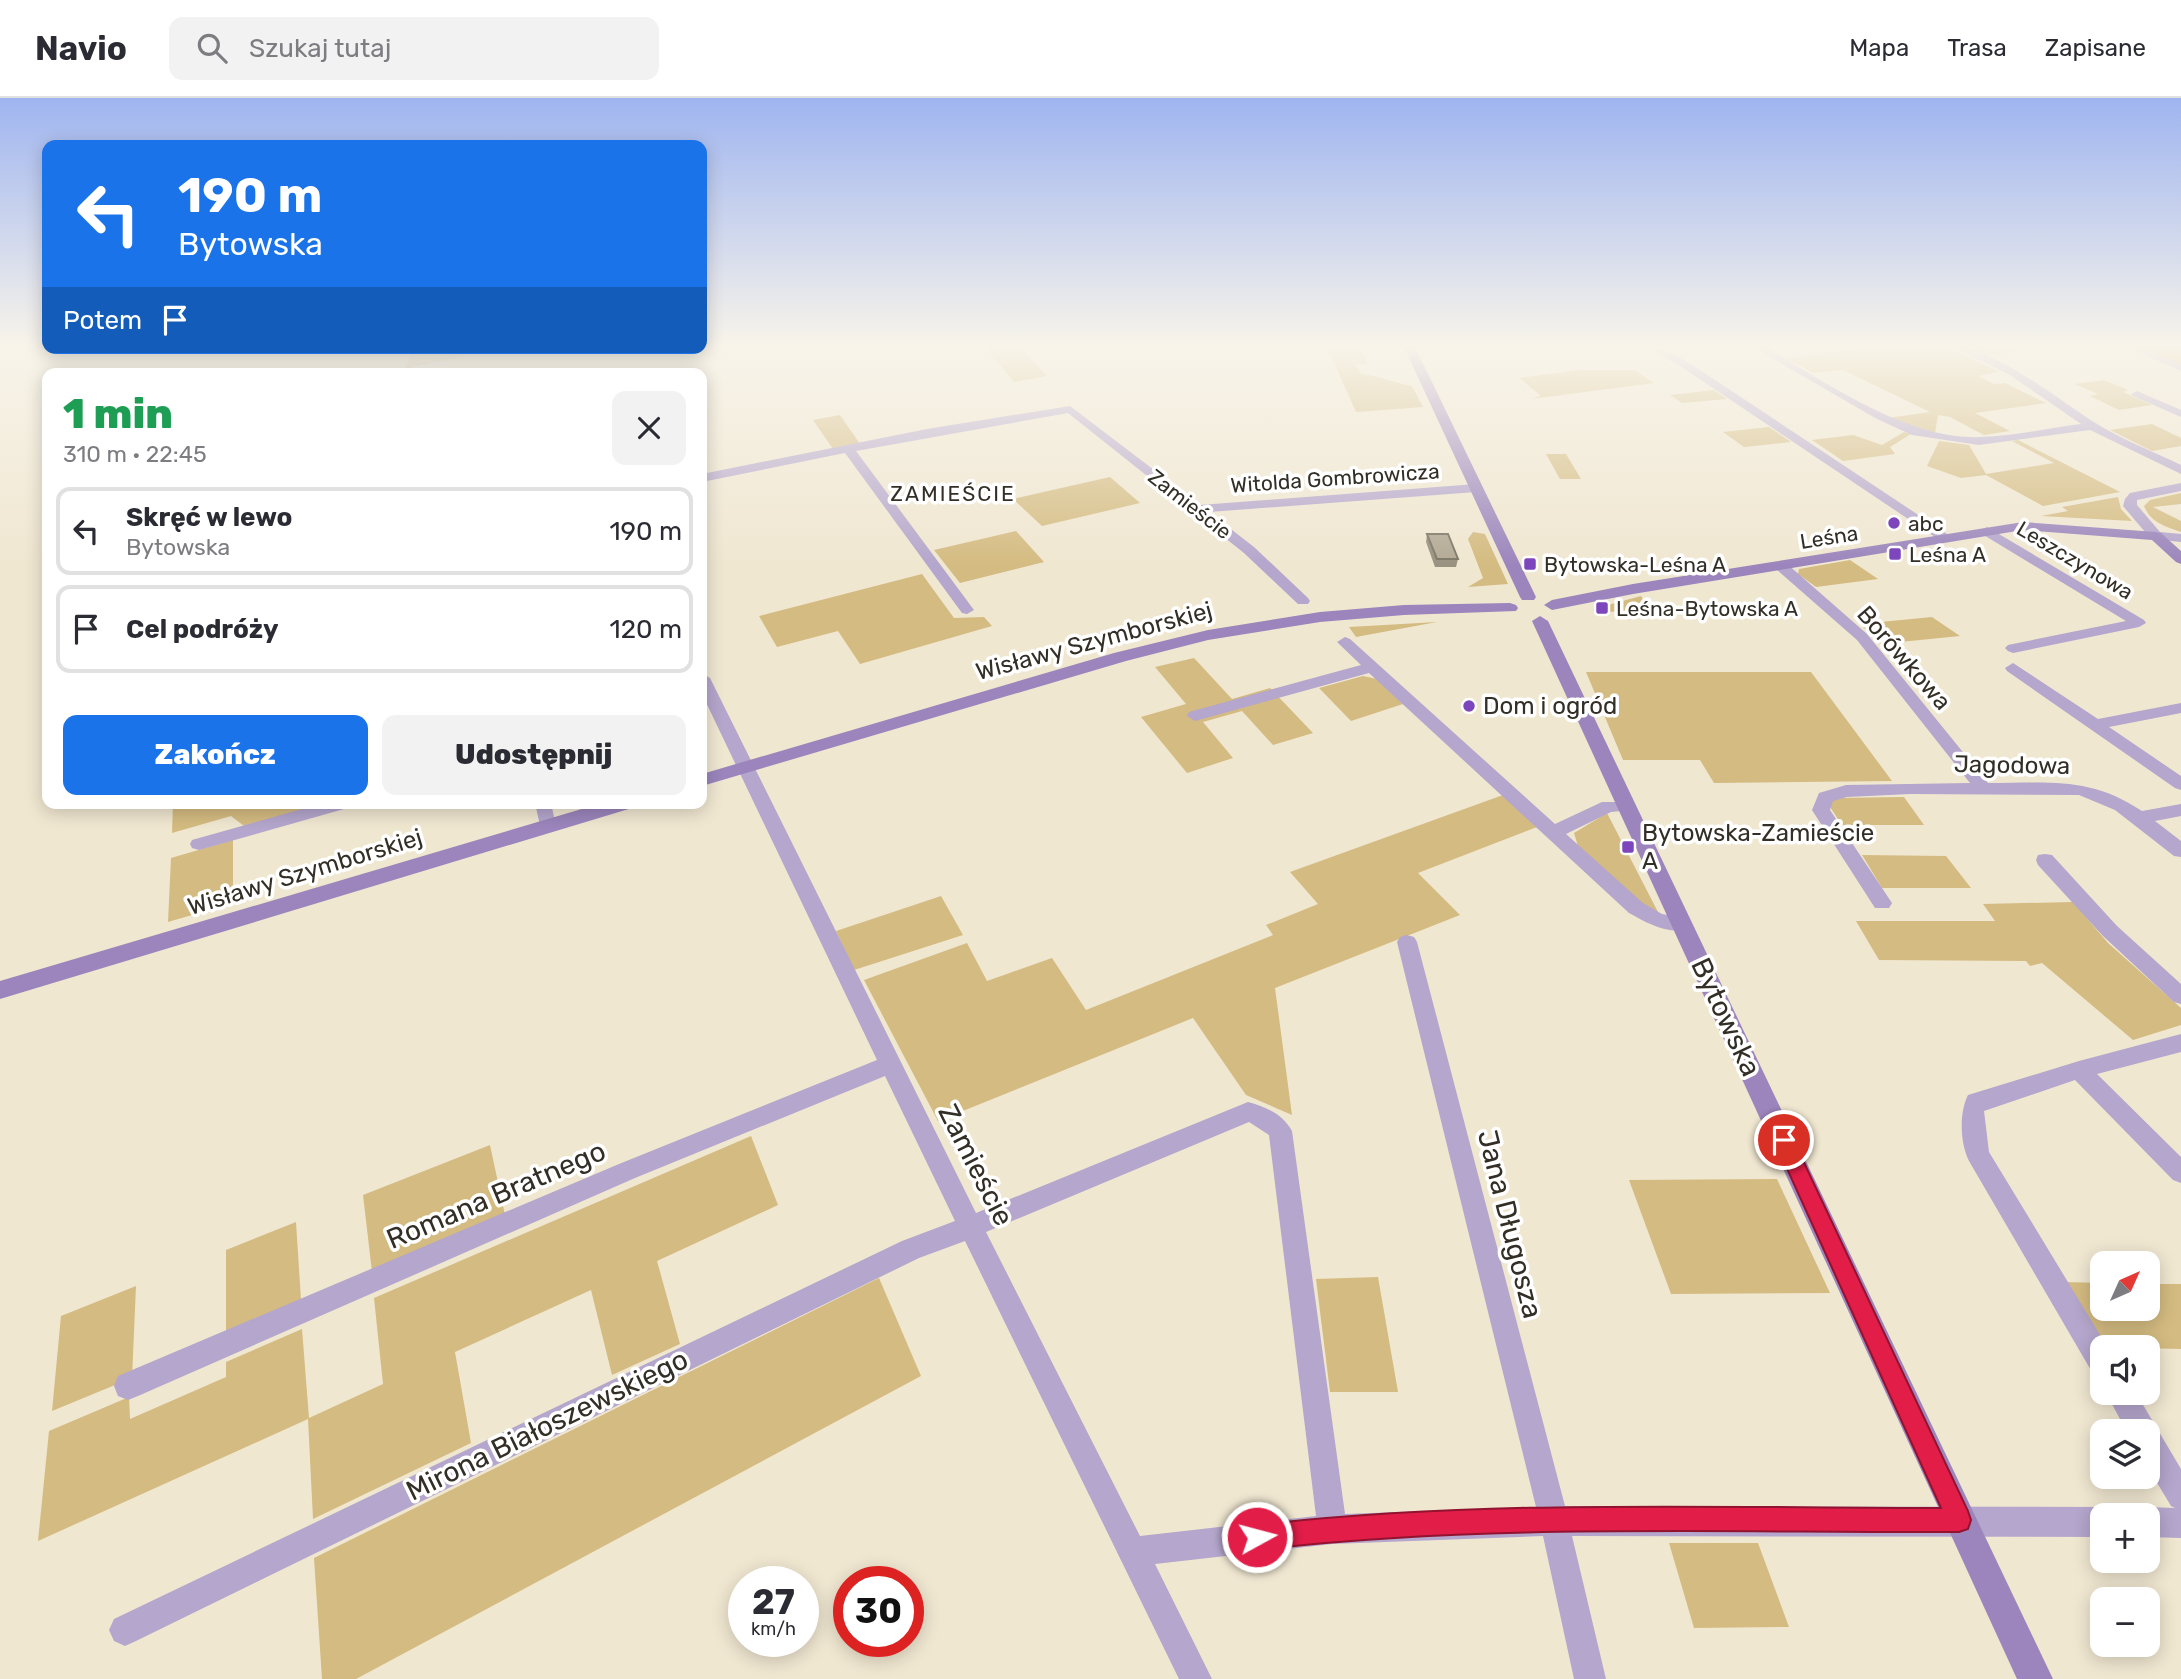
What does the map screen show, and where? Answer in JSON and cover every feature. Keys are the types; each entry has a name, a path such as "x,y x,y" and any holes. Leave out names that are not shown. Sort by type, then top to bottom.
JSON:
{"main road":[{"path":"1443,419 1528,597 1546,613"},
{"name":"Leśna","path":"1546,613 1619,591 1987,531 2035,526 2156,536"},
{"path":"2156,536 2181,559"},
{"path":"1528,597 1514,600 1510,608 1521,617 1546,613"},
{"name":"Wisławy Szymborskiej","path":"707,779 1120,657 1208,635 1320,617 1404,610 1510,608"},
{"name":"Bytowska","path":"1546,613 1626,806 1847,1272 1959,1520 2035,1679"},
{"name":"Wisławy Szymborskiej","path":"0,990 545,810"}],"street":[{"name":"Zamieście","path":"707,477 1006,419"},
{"name":"Zamieście","path":"1081,419 1249,550 1303,601"},
{"path":"1767,419 1946,538"},
{"path":"1886,419 1928,435 1963,440 1989,440 2092,426"},
{"path":"2081,419 2181,470"},
{"path":"848,449 967,610"},
{"path":"2156,536 2130,506 2131,499 2181,487"},
{"name":"Witolda Gombrowicza","path":"1197,509 1476,488"},
{"name":"Leszczynowa","path":"1987,531 2139,623 2013,648"},
{"name":"Leśna","path":"2156,536 2181,538"},
{"name":"Borówkowa","path":"1781,566 1862,637 1984,789"},
{"path":"1345,642 1643,913 1665,923 1682,924"},
{"path":"1195,716 1372,667"},
{"path":"2012,668 2181,784"},
{"name":"Zamieście","path":"707,688 890,1064 1196,1679"},
{"path":"2095,725 2181,708"},
{"name":"Jagodowa","path":"1882,903 1821,810 1825,797 1846,791 2079,789 2099,794 2139,818 2181,851"},
{"path":"1554,832 1608,806 1626,806"},
{"path":"199,844 324,809"},
{"path":"2139,818 2181,810"},
{"path":"2045,860 2110,931 2181,996"},
{"name":"Jana Długosza","path":"1407,942 1554,1521 1590,1679"},
{"path":"2090,1343 1977,1154 1973,1111 1976,1102 2079,1070 2181,1043"},
{"name":"Romana Bratnego","path":"128,1386 614,1177 890,1064"},
{"path":"2079,1070 2181,1173"},
{"name":"Mirona Białoszewskiego","path":"125,1630 911,1249 971,1227 1248,1112 1260,1114 1280,1131 1332,1529"},
{"path":"2160,1461 2181,1496"},
{"path":"1133,1552 1332,1529 1554,1521 2090,1522"},
{"path":"2160,1522 2181,1523"}],"shaded area":[{"path":"843,419 860,444 833,449 813,420"},
{"path":"1890,419 1937,419 1935,433"},
{"path":"1953,419 1986,419 2010,431 1984,435"},
{"path":"2152,424 2181,438 2181,446 2152,451 2110,430"},
{"path":"1769,427 1791,442 1744,447 1723,432"},
{"path":"1904,432 1911,434 1890,447 1895,454 1843,461 1812,440 1853,435 1882,445"},
{"path":"2018,440 2120,492 2043,506 1986,475 1961,478 1927,466 1939,441 1969,445 1986,474 2054,463 2012,441"},
{"path":"1546,454 1566,454 1581,479 1560,479"},
{"path":"1110,477 1140,503 1042,526 1013,499"},
{"path":"2181,493 2181,504 2153,507 2181,521 2181,532 2155,520 2144,506 2150,500"},
{"path":"2118,497 2121,509 2132,521 2041,516 2068,511 2062,507"},
{"path":"1016,531 1044,562 960,583 934,550"},
{"path":"1473,532 1485,534 1508,584 1468,587 1483,578 1468,539"},
{"path":"1850,560 1878,579 1816,587 1798,574 1799,569"},
{"path":"922,574 954,618 984,617 992,626 860,664 838,631 777,647 759,616"},
{"path":"1641,596 1650,611 1595,612 1593,609"},
{"path":"1932,617 1960,636 1880,644 1860,624"},
{"path":"1437,622 1356,637 1349,627"},
{"path":"1194,658 1232,699 1270,688 1313,733 1273,745 1242,711 1203,722 1233,758 1187,773 1141,717 1186,704 1155,667"},
{"path":"1586,672 1811,672 1892,781 1714,783 1700,760 1623,760"},
{"path":"1363,676 1377,679 1403,704 1351,721 1319,688"},
{"path":"1503,795 1537,827 1418,873 1460,915 1275,988 1292,1115 1246,1095 1193,1018 938,1121 864,980 967,943 987,981 1052,958 1086,1010 1273,935 1266,925 1318,904 1290,872"},
{"path":"1904,797 1924,825 1842,825 1828,804 1834,798"},
{"path":"173,809 304,809 244,826 231,816 172,833"},
{"path":"1607,813 1659,914 1651,912 1578,846 1574,833"},
{"path":"233,840 233,903 168,922 171,858"},
{"path":"1862,855 1946,856 1971,888 1882,888"},
{"path":"941,896 963,935 854,970 836,931"},
{"path":"2073,902 2108,943 2181,1008 2181,1025 2133,1040 2042,963 2030,966 2026,961 1879,960 1856,921 1995,921 1983,904"},
{"path":"751,1136 778,1205 657,1261 680,1344 612,1375 591,1290 455,1352 471,1443 313,1519 308,1419 38,1541 49,1431 129,1397 130,1419 226,1377 226,1362 302,1329 309,1418 383,1384 374,1298"},
{"path":"490,1145 505,1215 372,1272 363,1195"},
{"path":"1777,1179 1830,1293 1671,1294 1629,1180"},
{"path":"296,1222 301,1300 226,1331 226,1250"},
{"path":"1378,1277 1398,1392 1330,1392 1316,1279"},
{"path":"879,1278 921,1376 356,1679 322,1679 314,1558"},
{"path":"2064,1282 2090,1283 2090,1321 2160,1321 2160,1284 2181,1284 2181,1349 2160,1348 2160,1335 2095,1335"},
{"path":"136,1286 132,1378 52,1411 61,1316"},
{"path":"1669,1543 1758,1543 1789,1627 1694,1628"}],"building":[{"path":"1427,534 1448,534 1458,559 1437,559"}],"place":[{"name":"abc","path":"1894,523"},
{"name":"Leśna A","path":"1895,554"},
{"name":"Bytowska-Leśna A","path":"1530,564"},
{"name":"Leśna-Bytowska A","path":"1602,608"},
{"name":"Dom i ogród","path":"1469,706"},
{"name":"Bytowska-Zamieście A","path":"1628,847"}],"district":[{"name":"ZAMIEŚCIE","path":"953,493"}],"route":[{"path":"1257,1537 1332,1529 1554,1521 1959,1520 1784,1140"}]}
